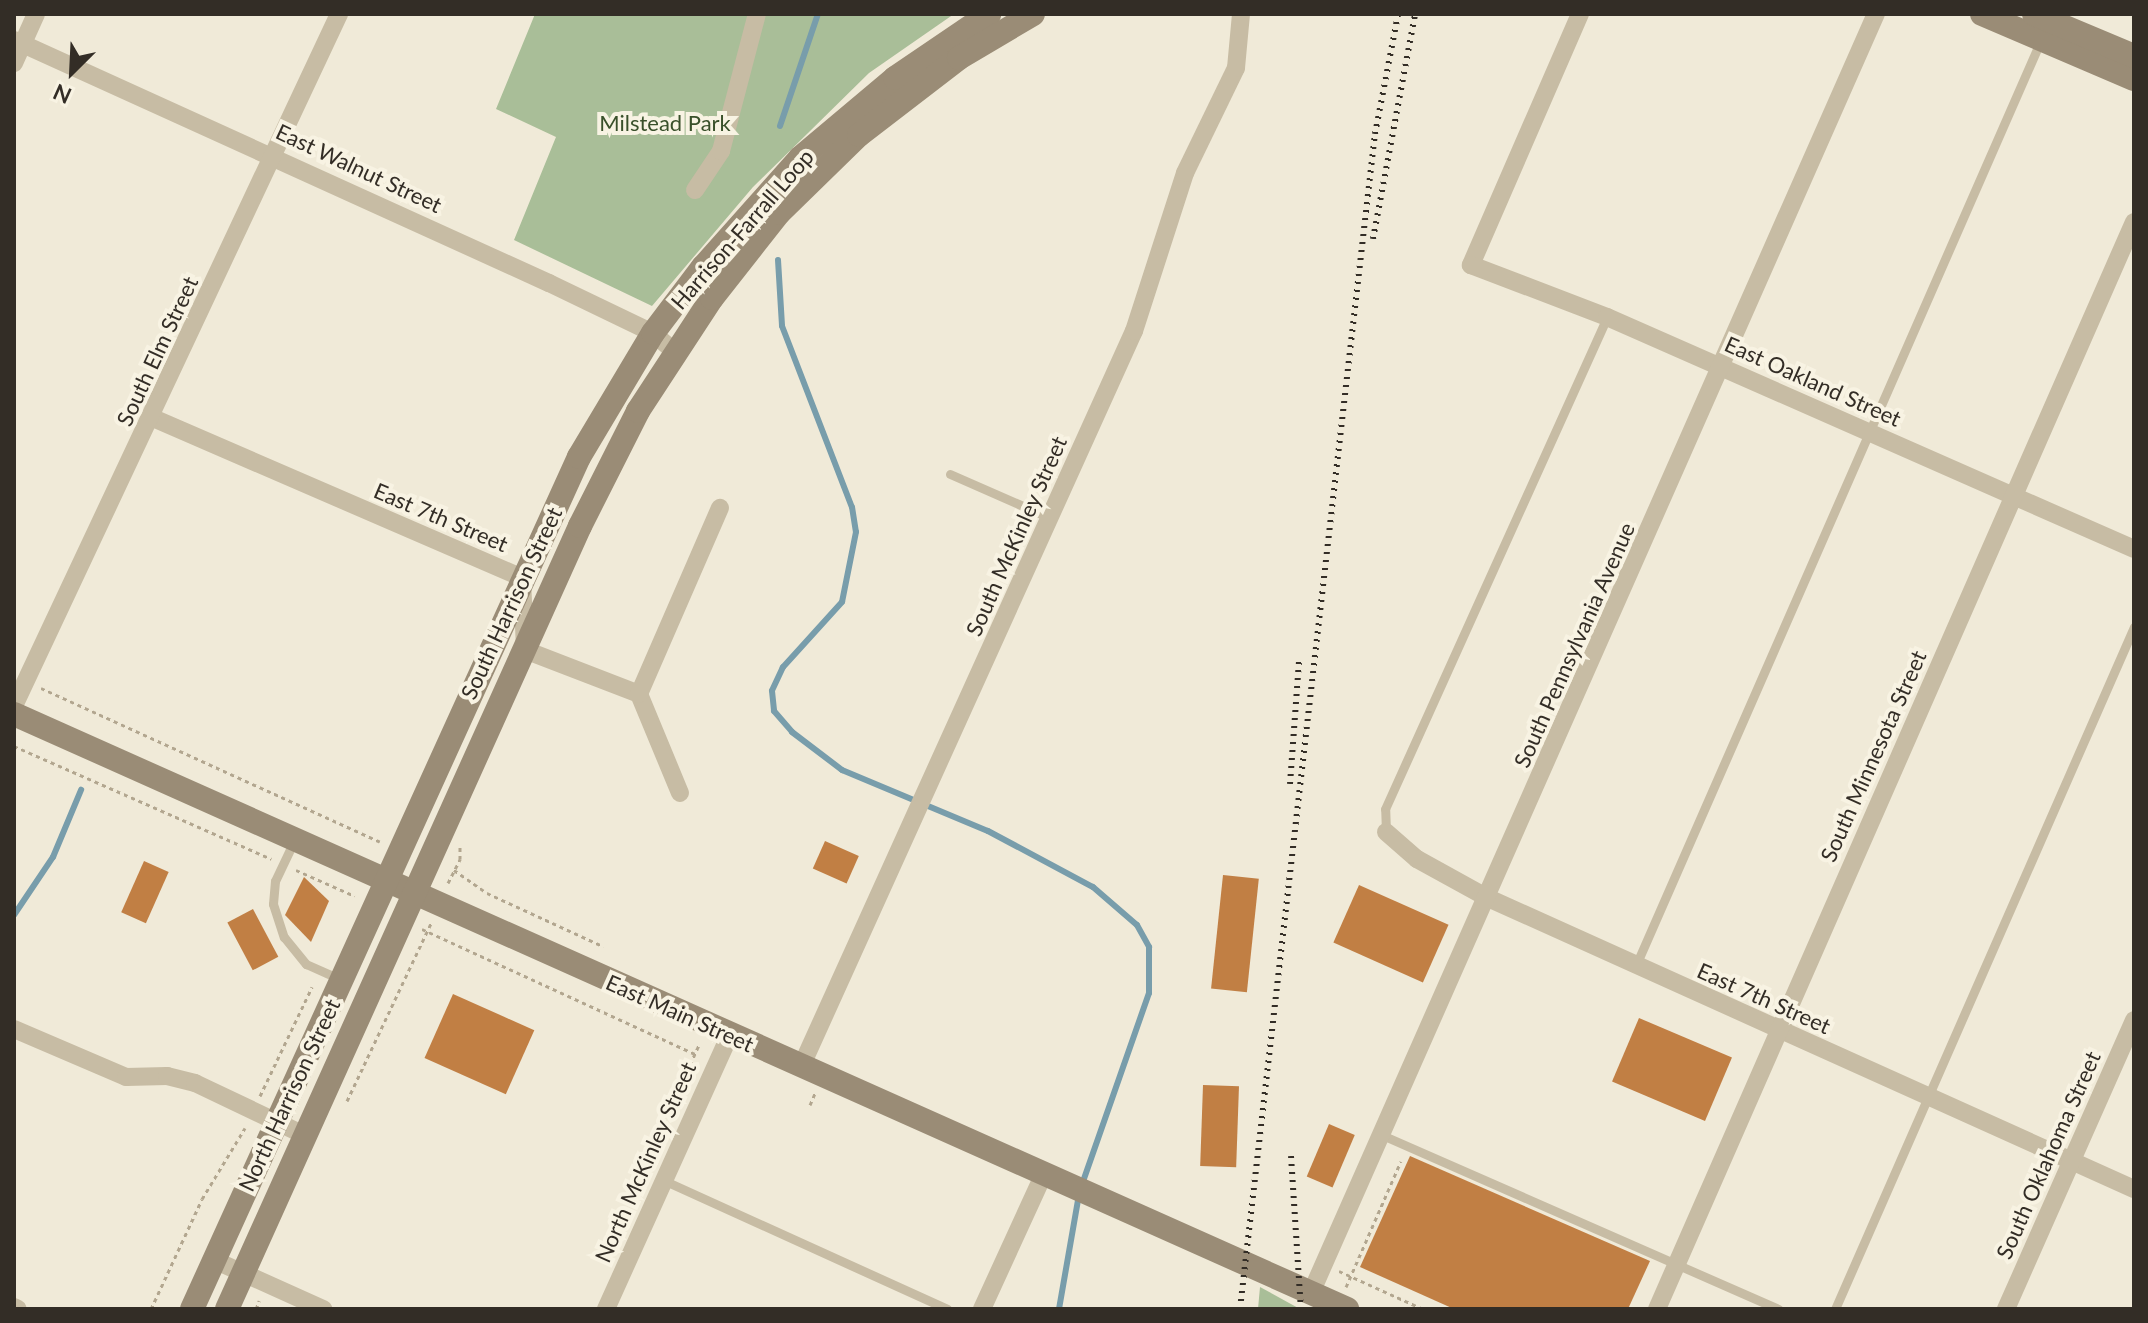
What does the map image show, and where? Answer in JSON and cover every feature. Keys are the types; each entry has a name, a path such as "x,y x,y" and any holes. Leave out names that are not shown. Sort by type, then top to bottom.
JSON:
{"main road":[{"name":"Harrison-Farrall Loop","path":"653,333 703,267 800,158 895,78 989,14"},
{"name":"Harrison-Farrall Loop","path":"676,353 779,213 859,135 959,58 1033,14"},
{"path":"1982,14 2045,22 2134,56"},
{"path":"2045,22 2134,79"},
{"name":"South Harrison Street","path":"386,881 579,457 653,333"},
{"name":"South Harrison Street","path":"416,895 442,868 525,650 638,411 676,353"},
{"name":"East Main Street","path":"14,714 1047,1178 1343,1307"},
{"name":"North Harrison Street","path":"192,1309 386,881"},
{"name":"North Harrison Street","path":"227,1309 416,895"}],"street":[{"path":"14,63 18,42 36,14"},
{"name":"South Elm Street","path":"14,706 29,683 339,14"},
{"path":"695,190 721,151 757,14"},
{"name":"South McKinley Street","path":"801,1067 908,836 1139,318 1185,173 1236,68 1241,14"},
{"name":"East Oakland Street","path":"1580,14 1471,265 1607,317 2134,549"},
{"name":"South Pennsylvania Avenue","path":"1311,1293 1723,368 1876,14"},
{"name":"East Walnut Street","path":"18,42 274,155 653,333 676,353"},
{"name":"South Minnesota Street","path":"1657,1309 2134,222"},
{"name":"East 7th Street","path":"153,418 522,578 525,650"},
{"path":"680,793 639,694 720,508"},
{"path":"525,650 639,694"},
{"name":"East 7th Street","path":"1386,832 1417,859 1488,898 2134,1189"},
{"name":"South Oklahoma Street","path":"2006,1309 2134,1020"},
{"path":"14,1029 126,1077 167,1076 195,1083 306,1136"},
{"name":"North McKinley Street","path":"606,1309 663,1180 718,1031"},
{"path":"982,1309 1047,1178"},
{"path":"214,1260 323,1309"}],"lane":[{"path":"1636,965 2045,22"},
{"path":"1386,832 1385,809 1607,317"},
{"path":"950,474 1050,518"},
{"path":"1835,1309 1925,1096 2134,627"},
{"path":"294,840 275,881 273,904 284,937 306,964 342,980"},
{"path":"1382,1135 1779,1309"},
{"path":"663,1180 947,1309"}],"path":[{"path":"29,683 399,851"},
{"path":"342,1110 439,905 442,868 460,859 462,834"},
{"name":"East Main Street","path":"442,868 487,893 603,946"},
{"path":"637,1181 718,1031"},
{"path":"1343,1307 1350,1276 1401,1161"},
{"path":"1324,1264 1423,1309"},
{"path":"256,1309 267,1284"}],"green space":[{"name":"Milstead Park","path":"535,14 954,14 869,73 753,187 652,306 514,240 556,137 496,109"},
{"path":"1260,1287 1300,1309 1258,1309"}],"building":[{"path":"825,841 859,856 847,883 813,868"},
{"path":"144,861 169,872 146,923 121,912"},
{"path":"1223,875 1259,879 1247,992 1211,988"},
{"path":"304,877 329,901 311,942 285,915"},
{"path":"1359,885 1449,925 1423,982 1333,943"},
{"path":"253,909 278,957 253,970 227,923"},
{"path":"453,994 534,1030 506,1094 425,1058"},
{"path":"1639,1018 1732,1057 1705,1121 1612,1082"},
{"path":"1203,1085 1239,1086 1236,1167 1200,1166"},
{"path":"1329,1124 1355,1135 1333,1187 1307,1176"},
{"path":"1410,1156 1650,1261 1628,1309 1454,1309 1360,1267"}],"waterway":[{"path":"780,126 818,14"},
{"path":"778,260 782,326 852,507 856,532 842,602 783,667 772,691 774,711 792,732 842,770 988,831 1093,887 1137,925 1149,947 1149,993 1082,1184"},
{"path":"14,915 53,857 81,790"},
{"path":"1059,1309 1079,1194"}],"railway":[{"path":"1240,1309 1375,134 1398,14"},
{"path":"1373,239 1415,14"},
{"path":"1290,784 1299,660"},
{"path":"1291,1156 1301,1309"}]}
